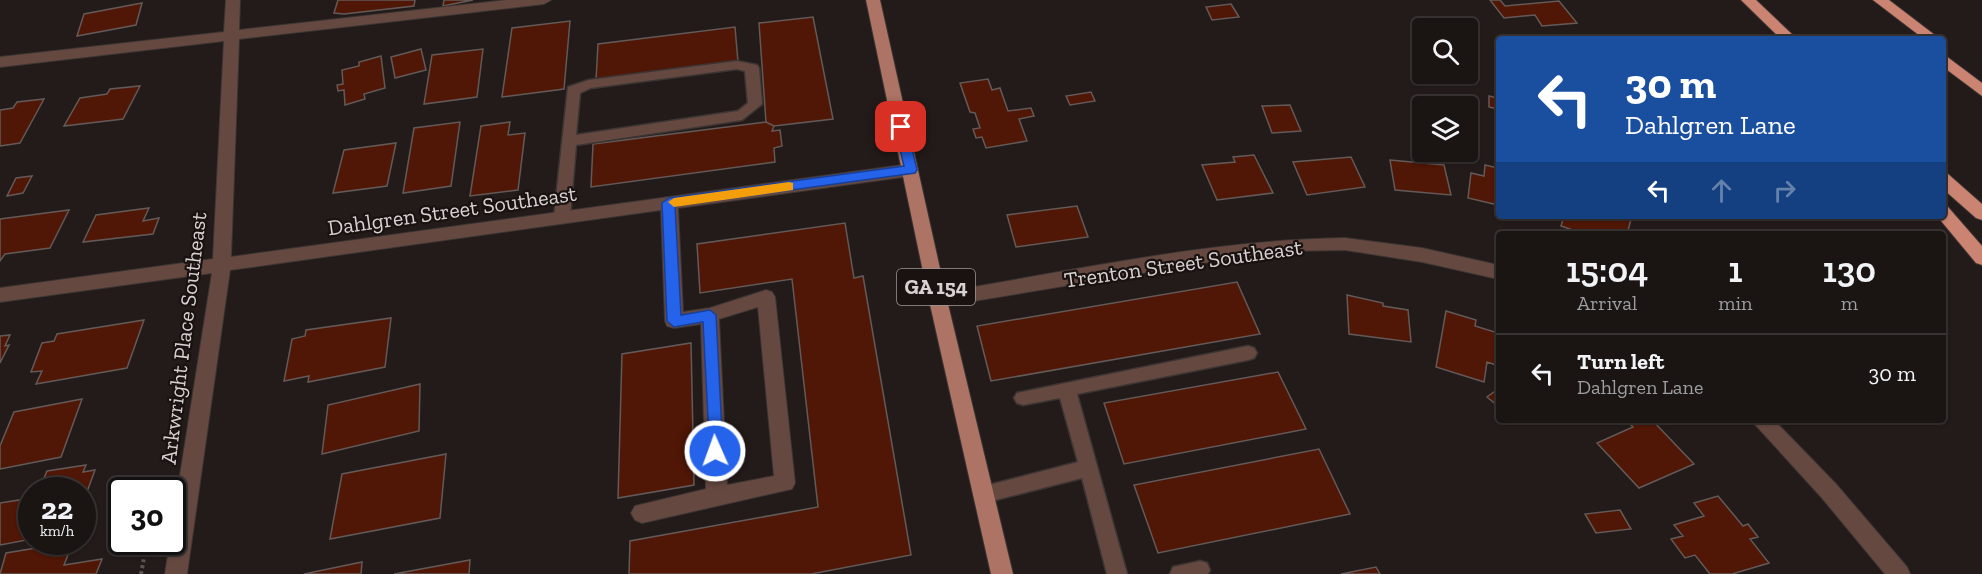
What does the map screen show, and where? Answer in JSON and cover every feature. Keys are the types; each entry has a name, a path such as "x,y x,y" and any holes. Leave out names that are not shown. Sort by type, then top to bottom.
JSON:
{"highway":[{"path":"1748,0 1787,36"},
{"path":"1874,0 1916,36"},
{"path":"1880,0 1929,36"},
{"path":"1946,49 1982,76"},
{"path":"1946,61 1982,91"},
{"path":"1946,182 1982,214"},
{"path":"1946,216 1982,258"}],"main road":[{"name":"GA 154","path":"873,0 938,300 1002,574"}],"street":[{"name":"Arkwright Place Southeast","path":"176,574 222,264 233,0"},
{"path":"0,62 544,0"},
{"name":"Dahlgren Street Southeast","path":"0,295 910,170"},
{"path":"642,513 785,483 766,297 710,315 674,321 669,203"},
{"name":"Trenton Street Southeast","path":"938,300 1215,254 1287,245 1345,244 1422,255 1496,272"},
{"path":"710,315 717,496"},
{"path":"1764,423 1829,491 1899,574"}],"lane":[{"path":"562,217 573,90 589,84 737,65 752,68 755,104 742,115 569,141"},
{"path":"1023,398 1248,353"},
{"path":"1067,389 1117,574"},
{"path":"984,494 1089,468"}],"path":[{"path":"141,574 145,555"}],"building":[{"path":"338,0 415,0 414,6 344,14 334,13"},
{"path":"444,0 473,0 443,6"},
{"path":"1490,0 1500,0 1505,6 1559,1 1577,23 1542,26 1535,15 1504,18"},
{"path":"142,3 136,25 77,36 84,14"},
{"path":"1231,4 1239,17 1212,20 1206,7"},
{"path":"813,17 833,119 774,126 766,122 759,23"},
{"path":"570,21 564,89 502,97 512,28"},
{"path":"735,27 738,62 596,80 598,44"},
{"path":"421,49 426,70 395,78 391,57"},
{"path":"483,49 477,97 424,104 432,55"},
{"path":"381,56 385,88 364,94 365,99 345,105 344,90 338,91 337,85 343,84 342,70 359,66 359,62"},
{"path":"988,79 992,90 1000,88 1008,111 1031,108 1034,116 1019,119 1027,141 986,148 982,137 976,138 973,129 980,128 975,113 970,112 960,83"},
{"path":"140,86 123,119 64,126 80,98 107,94 110,89"},
{"path":"1091,92 1095,101 1070,105 1066,96"},
{"path":"1489,96 1496,98 1496,109 1489,107"},
{"path":"44,99 20,143 0,146 0,110 13,108 17,102"},
{"path":"1290,105 1301,131 1272,133 1262,106"},
{"path":"460,122 451,186 403,193 414,128"},
{"path":"510,122 508,135 525,133 518,190 470,196 481,126"},
{"path":"766,122 774,126 772,131 780,130 782,146 774,148 775,162 591,187 593,144"},
{"path":"396,143 387,186 333,193 344,150"},
{"path":"1254,155 1273,193 1217,200 1202,165 1235,162 1233,157"},
{"path":"1351,157 1365,187 1307,195 1293,162"},
{"path":"1390,160 1444,165 1451,195 1395,190"},
{"path":"1485,165 1496,168 1496,205 1468,198 1471,173 1484,176"},
{"path":"32,176 23,193 7,196 16,178"},
{"path":"1077,206 1088,237 1016,247 1007,215"},
{"path":"149,208 143,221 159,218 153,234 83,242 96,215"},
{"path":"69,210 50,248 5,254 0,261 0,219"},
{"path":"1563,219 1631,219 1628,231 1575,231 1561,226"},
{"path":"845,223 854,278 863,276 911,555 811,574 629,574 630,541 818,507 792,279 700,293 697,244"},
{"path":"1237,282 1260,334 991,381 977,326"},
{"path":"1347,295 1383,303 1383,306 1408,310 1411,342 1349,334"},
{"path":"1446,311 1476,320 1475,326 1496,332 1496,365 1487,362 1484,382 1436,367"},
{"path":"391,318 385,367 308,382 309,376 284,381 292,339 305,336 306,330"},
{"path":"144,320 127,368 36,384 42,371 31,372 42,343 54,341 57,334"},
{"path":"10,335 5,346 9,345 0,363 0,336"},
{"path":"691,343 694,485 618,498 622,354"},
{"path":"1278,372 1306,429 1124,464 1104,403"},
{"path":"420,384 419,431 322,454 328,405"},
{"path":"1496,390 1496,404 1487,397"},
{"path":"82,399 61,457 0,469 0,446 14,412"},
{"path":"1629,423 1655,423 1694,464 1639,488 1597,443 1633,427"},
{"path":"1319,449 1350,514 1158,553 1134,485"},
{"path":"446,454 440,518 330,539 342,474"},
{"path":"86,465 83,472 95,470 92,477 44,477 47,471"},
{"path":"1718,496 1743,526 1748,524 1758,537 1750,539 1769,563 1732,574 1710,574 1695,555 1685,558 1671,539 1683,536 1674,525 1704,516 1694,503"},
{"path":"18,500 18,542 0,545 0,503"},
{"path":"1620,510 1631,529 1596,533 1585,514"},
{"path":"18,551 18,555 68,555 64,565 102,559 96,574 0,574 6,553"},
{"path":"470,560 469,574 394,574"},
{"path":"362,562 361,574 304,574"},
{"path":"1376,567 1380,574 1341,574"}],"slow traffic":[{"path":"674,202 789,186"}],"route":[{"path":"715,451 710,315 674,321 669,203 910,170 901,127"}]}
